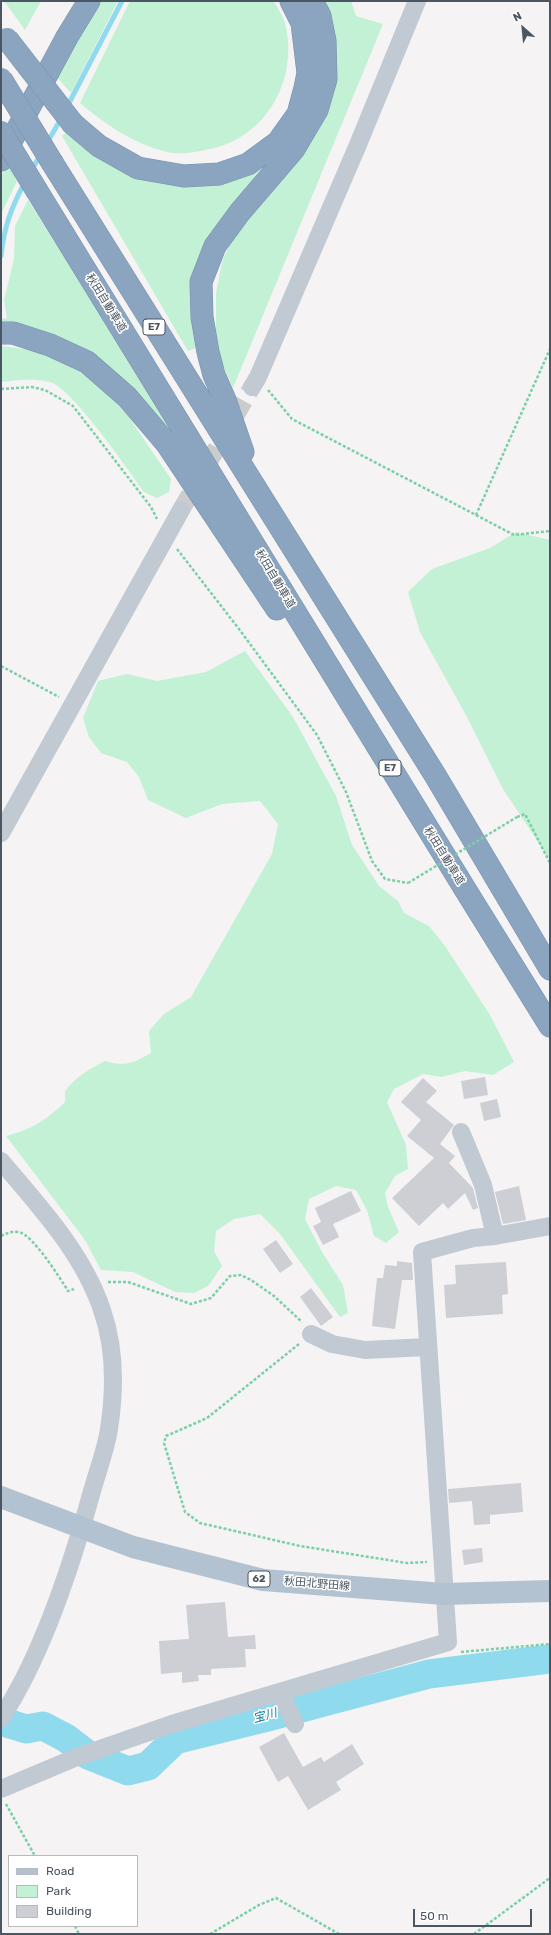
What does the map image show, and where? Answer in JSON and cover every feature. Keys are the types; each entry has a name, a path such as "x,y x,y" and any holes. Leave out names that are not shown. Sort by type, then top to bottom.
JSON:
{"highway":[{"path":"1,130 72,1"},
{"path":"1,160 67,37 89,1"},
{"path":"4,35 74,124 99,146 138,168 184,176 219,174 248,164 278,142 298,114 306,88 308,73 302,23 291,1"},
{"path":"256,490 225,400 214,375 208,352 202,317 201,282 214,246 240,212 294,149 317,110 326,79 325,41 320,16 312,1"},
{"name":"E7","path":"1,79 256,490 435,774 550,969"},
{"name":"秋田自動車道","path":"1,130 37,191 233,508 340,687 550,1026"},
{"path":"1,334 13,333 43,343 87,362 127,397 167,444 273,604 340,687"}],"main road":[{"name":"秋田北野田線","path":"1,1497 133,1546 263,1580 444,1594 550,1591"}],"street":[{"path":"255,382 357,147 417,1"},
{"path":"1,833 181,510"},
{"path":"461,1132 483,1186 495,1236"},
{"path":"1,1161 64,1239 91,1281 103,1311 110,1339 113,1383 109,1430 82,1528 51,1615 17,1694 1,1718"},
{"path":"3,1796 76,1757 101,1748 172,1724 448,1642 422,1252 473,1238 495,1236 550,1226"},
{"path":"311,1334 332,1344 364,1350 428,1347"},
{"path":"280,1692 296,1724"}],"path":[{"path":"476,515 550,348"},
{"path":"255,382 292,419 476,515 514,534 550,531"},
{"path":"1,389 32,387 45,390 73,406 151,507 167,536 239,629 316,735 346,792 372,861 385,879 408,883 517,817 525,814 550,863"},
{"path":"1,666 73,704"},
{"path":"1,1236 10,1232 20,1232 35,1244 68,1291 91,1281 128,1282 190,1304 211,1298 230,1276 240,1274 274,1296 298,1316 311,1334 207,1418 166,1436 164,1443 185,1512 200,1523 300,1546 406,1563 442,1561"},
{"path":"456,1653 550,1644"},
{"path":"3,1796 34,1855"},
{"path":"474,1934 550,1878"},
{"path":"210,1934 259,1905 276,1898 340,1934"}],"green space":[{"path":"4,1 41,1 25,30"},
{"path":"93,1 118,1 71,93 53,73"},
{"path":"130,1 274,1 285,23 288,44 287,65 282,84 274,102 262,119 248,132 230,142 200,151 172,153 132,139 110,126 80,103"},
{"path":"323,1 351,1 356,16 383,24 233,388 222,363 216,332 216,293 222,262 236,231 328,101 337,73 333,27"},
{"path":"67,132 143,176 277,154 193,309 196,348 188,351 62,136"},
{"path":"8,164 17,181 1,216 1,176"},
{"path":"28,200 187,449 135,397 1,326 1,318 7,319 4,300 14,259 15,226"},
{"path":"1,346 31,350 64,361 98,382 128,416 171,479 169,492 157,498 144,492 99,431 72,399 60,388 50,382 38,380 1,382"},
{"path":"516,532 550,540 550,860 503,789 468,719 420,632 408,592 432,569 490,548"},
{"path":"245,651 293,717 336,796 352,845 379,886 398,901 404,913 429,926 445,946 490,1015 514,1062 493,1075 465,1071 441,1077 423,1074 394,1089 387,1102 406,1145 408,1169 395,1176 385,1193 388,1207 399,1232 386,1243 374,1236 367,1210 356,1190 336,1186 309,1199 305,1219 322,1252 343,1285 348,1313 340,1317 280,1234 260,1214 234,1219 216,1231 214,1251 222,1266 208,1286 194,1293 175,1292 133,1272 101,1270 85,1240 6,1136 38,1124 51,1114 65,1102 65,1091 69,1086 78,1077 93,1067 105,1061 119,1064 134,1062 151,1053 149,1031 164,1014 191,997 272,854 278,824 260,801 222,804 186,818 148,800 139,777 127,762 101,753 89,737 83,718 98,681 127,674 157,681 206,672"}],"building":[{"path":"485,1077 488,1095 464,1099 461,1081"},
{"path":"423,1078 437,1091 426,1102 454,1125 440,1144 455,1156 449,1163 473,1188 478,1208 473,1210 465,1193 448,1209 443,1203 419,1226 392,1198 434,1158 407,1136 421,1120 401,1102"},
{"path":"497,1099 501,1117 484,1121 480,1103"},
{"path":"519,1186 526,1220 503,1224 495,1192"},
{"path":"351,1191 361,1211 333,1224 339,1237 323,1245 313,1226 321,1222 315,1208"},
{"path":"276,1240 293,1264 280,1273 263,1249"},
{"path":"397,1261 412,1263 413,1280 402,1280 395,1329 372,1326 377,1278 383,1278 385,1265 397,1266"},
{"path":"506,1262 508,1294 502,1295 503,1314 446,1318 444,1285 456,1284 455,1265"},
{"path":"311,1288 333,1317 321,1326 300,1297"},
{"path":"521,1483 523,1512 490,1515 490,1524 474,1525 472,1501 449,1503 448,1489"},
{"path":"482,1548 483,1562 464,1565 462,1550"},
{"path":"225,1602 228,1637 255,1635 256,1649 245,1649 246,1667 211,1669 211,1675 198,1675 199,1681 182,1683 182,1672 161,1674 159,1641 189,1639 186,1605"},
{"path":"284,1733 303,1767 321,1757 324,1762 352,1744 364,1764 336,1782 341,1790 308,1810 288,1776 278,1782 259,1747"}],"waterway":[{"path":"67,107 122,1"},
{"path":"47,143 62,117"},
{"path":"31,171 41,154"},
{"path":"1,256 9,218 25,182"},
{"name":"宝川","path":"1,1721 26,1729 43,1726 66,1738 88,1755 128,1771 148,1766 175,1740 429,1674 550,1659"}],"tunnel":[{"path":"181,510 252,387"}]}
